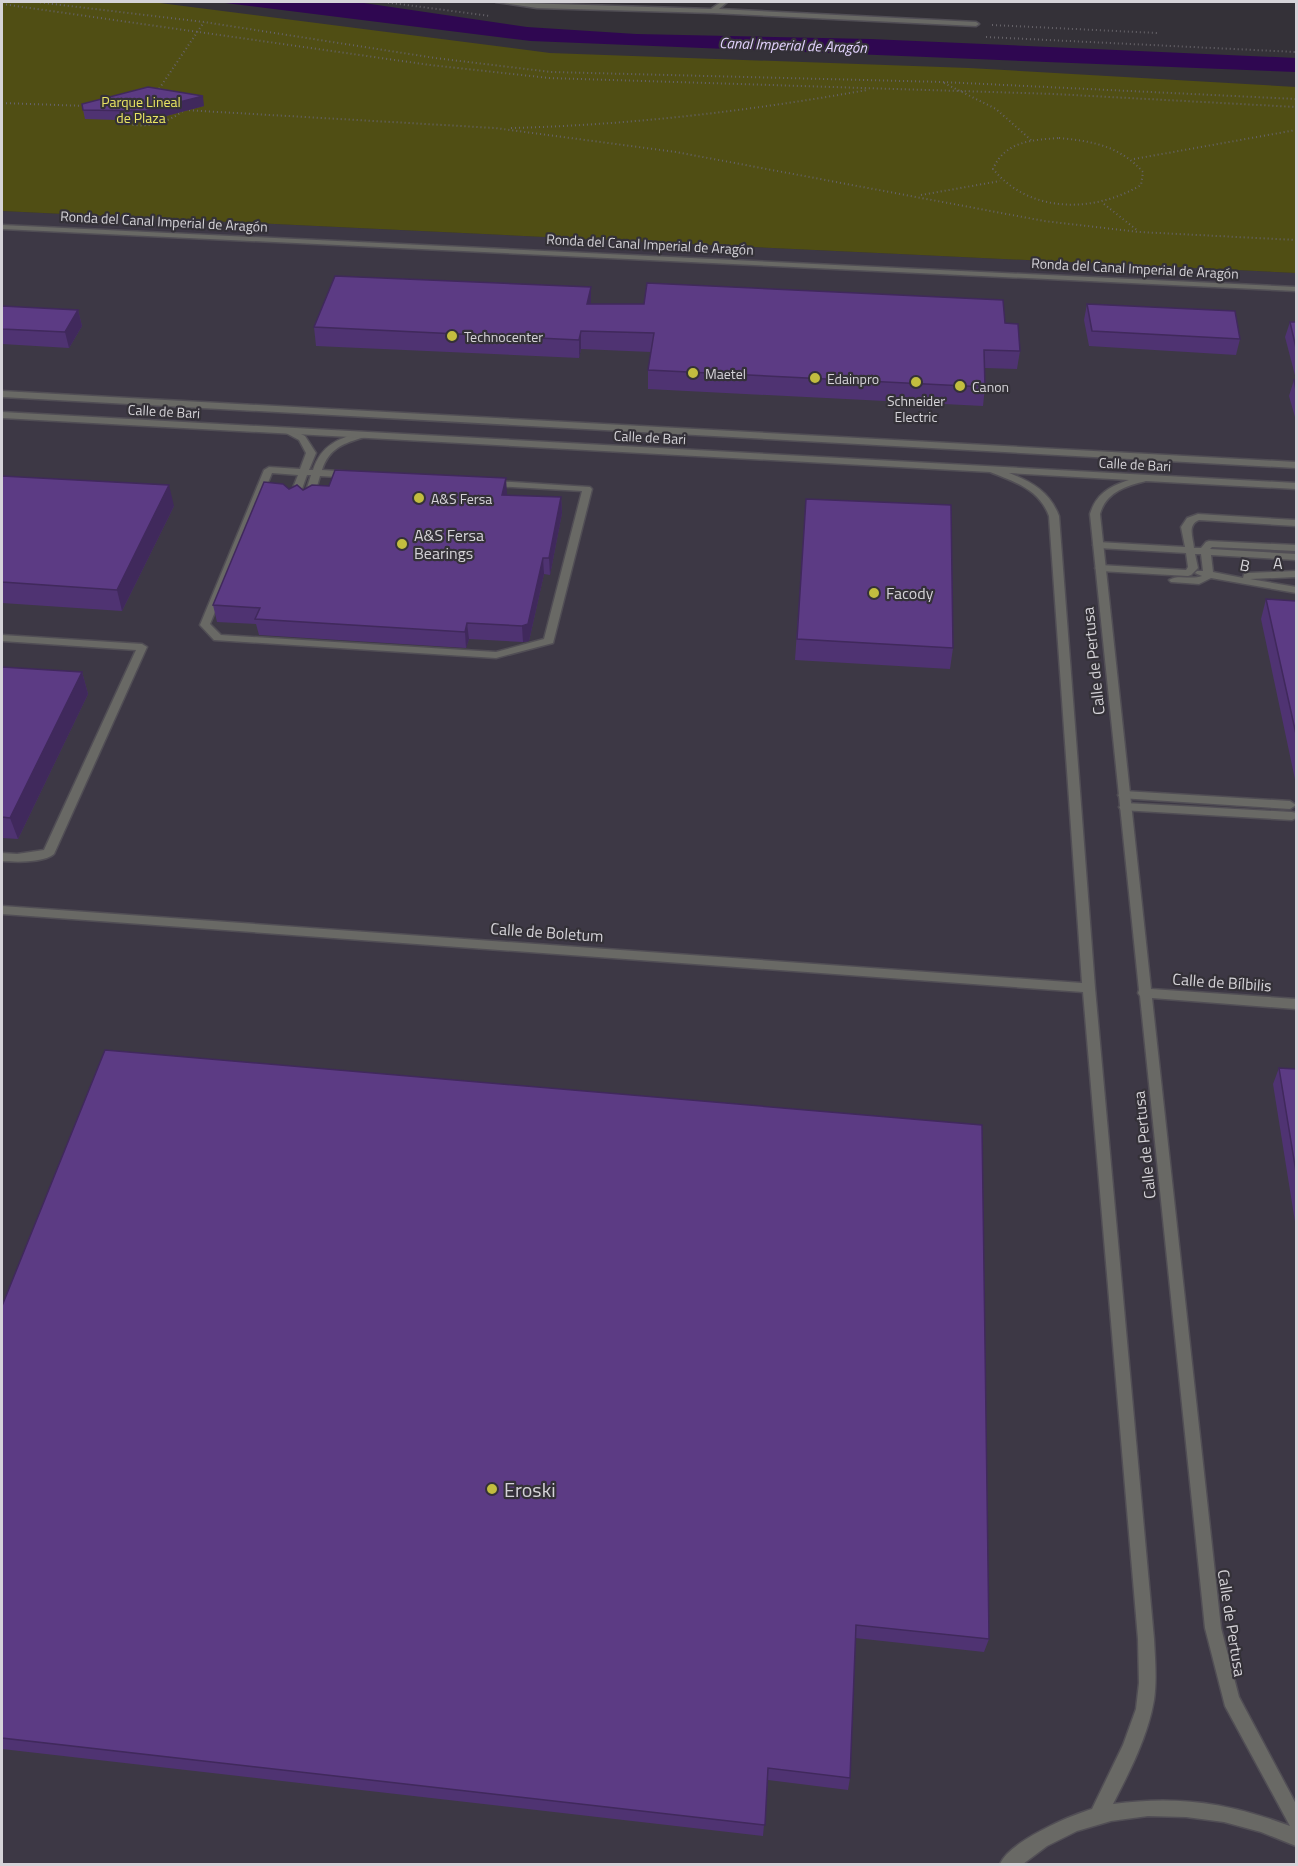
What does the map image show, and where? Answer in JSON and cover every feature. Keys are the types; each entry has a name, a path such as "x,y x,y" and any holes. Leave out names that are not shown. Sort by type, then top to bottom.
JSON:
{"street":[{"path":"499,2 537,6 713,11 976,24"},
{"path":"713,11 724,2"},
{"name":"Ronda del Canal Imperial de Aragón","path":"2,227 1296,289"},
{"name":"Calle de Bari","path":"2,394 1296,465"},
{"name":"Calle de Bari","path":"2,415 1296,486"},
{"path":"289,431 308,445 311,453 293,500"},
{"path":"308,501 324,453 329,446 362,435"},
{"path":"268,470 317,473 587,489 549,641 496,655 218,638 205,625 268,470"},
{"name":"Calle de Pertusa","path":"993,470 1026,483 1042,493 1051,504 1054,516 1089,988 1148,1678 1145,1707 1133,1743 1098,1816"},
{"name":"Calle de Pertusa","path":"1145,478 1106,494 1096,505 1097,541 1213,1628 1231,1700 1296,1820"},
{"path":"1188,573 1193,568 1186,527 1190,520 1198,517 1296,523"},
{"path":"1097,541 1189,546 1205,551 1296,557"},
{"path":"1207,576 1206,546 1214,543 1296,548"},
{"path":"1100,572 1188,573 1224,576"},
{"path":"1100,572 1190,581 1207,576"},
{"name":"A","path":"1224,576 1296,574"},
{"name":"A","path":"1224,576 1296,579"},
{"name":"B","path":"1224,576 1296,584"},
{"name":"B","path":"1224,576 1296,590"},
{"path":"2,638 142,647 48,854 17,858 2,857"},
{"path":"1124,801 1291,811"},
{"name":"Calle de Boletum","path":"2,910 1089,988"},
{"name":"Calle de Bílbilis","path":"1144,993 1296,1004"},
{"path":"1009,1864 1039,1842 1067,1827 1098,1816 1154,1807 1201,1809 1238,1815 1296,1837"}],"path":[{"path":"36,2 204,22 435,58 551,72 943,82 1296,99"},
{"path":"2,4 199,30 430,66 549,78 956,91 1296,107"},
{"path":"168,93 156,92 204,22"},
{"path":"976,24 1156,33"},
{"path":"495,128 600,126 777,106 876,88 882,81"},
{"path":"943,82 956,91 996,109 1031,140"},
{"path":"2,104 88,106"},
{"path":"107,111 114,121 135,125 160,123 171,119 184,110 186,105"},
{"path":"184,110 495,128 676,152 1044,221 1139,232 1296,240"},
{"path":"1134,159 1296,130"},
{"path":"1059,138 1088,141 1114,148 1134,159 1143,172 1141,185 1127,196 1103,203 1074,205 1044,201 1018,193 1000,181 993,169 996,157 1010,147 1031,140 1059,138"},
{"path":"918,196 1000,181"},
{"path":"1103,203 1139,232"}],"shaded area":[{"path":"2,211 1296,273 1296,1864 2,1864"}],"green space":[{"name":"Parque Lineal de Plaza","path":"2,2 152,2 550,53 969,68 1296,87 1296,273 2,211"}],"water":[{"name":"Canal Imperial de Aragón","path":"217,2 357,2 527,27 636,34 870,39 1296,58 1296,72 531,41"}],"building":[{"path":"148,87 203,96 145,111 83,110 82,104"},
{"path":"335,276 591,287 587,304 644,304 647,283 1003,300 1005,323 1018,324 1020,351 984,350 985,387 648,370 654,333 581,331 579,340 314,327"},
{"path":"1087,304 1235,311 1240,339 1092,331"},
{"path":"2,306 78,310 65,332 2,329"},
{"path":"1290,322 1296,322 1296,348"},
{"name":"A&S Fersa Bearings","path":"335,470 506,478 502,495 561,497 549,558 543,558 528,624 522,626 467,623 465,632 255,619 260,608 213,605 264,482 283,484 289,489 297,485 303,490 312,485 329,486"},
{"path":"2,476 169,485 117,590 2,582"},
{"name":"Facody","path":"806,499 951,505 953,648 797,639"},
{"path":"1266,599 1296,601 1296,734"},
{"path":"2,667 82,672 10,818 2,817"},
{"name":"Eroski","path":"105,1050 982,1125 989,1639 856,1625 850,1778 768,1768 765,1825 2,1738 2,1306"},
{"path":"1279,1068 1296,1069 1296,1172"}],"place":[{"name":"Technocenter","path":"452,336"},
{"name":"Maetel","path":"693,373"},
{"name":"Edainpro","path":"815,378"},
{"name":"Schneider Electric","path":"916,382"},
{"name":"Canon","path":"960,386"},
{"name":"A&S Fersa","path":"419,498"},
{"name":"A&S Fersa Bearings","path":"402,544"},
{"name":"Facody","path":"874,593"},
{"name":"Eroski","path":"492,1489"}]}
